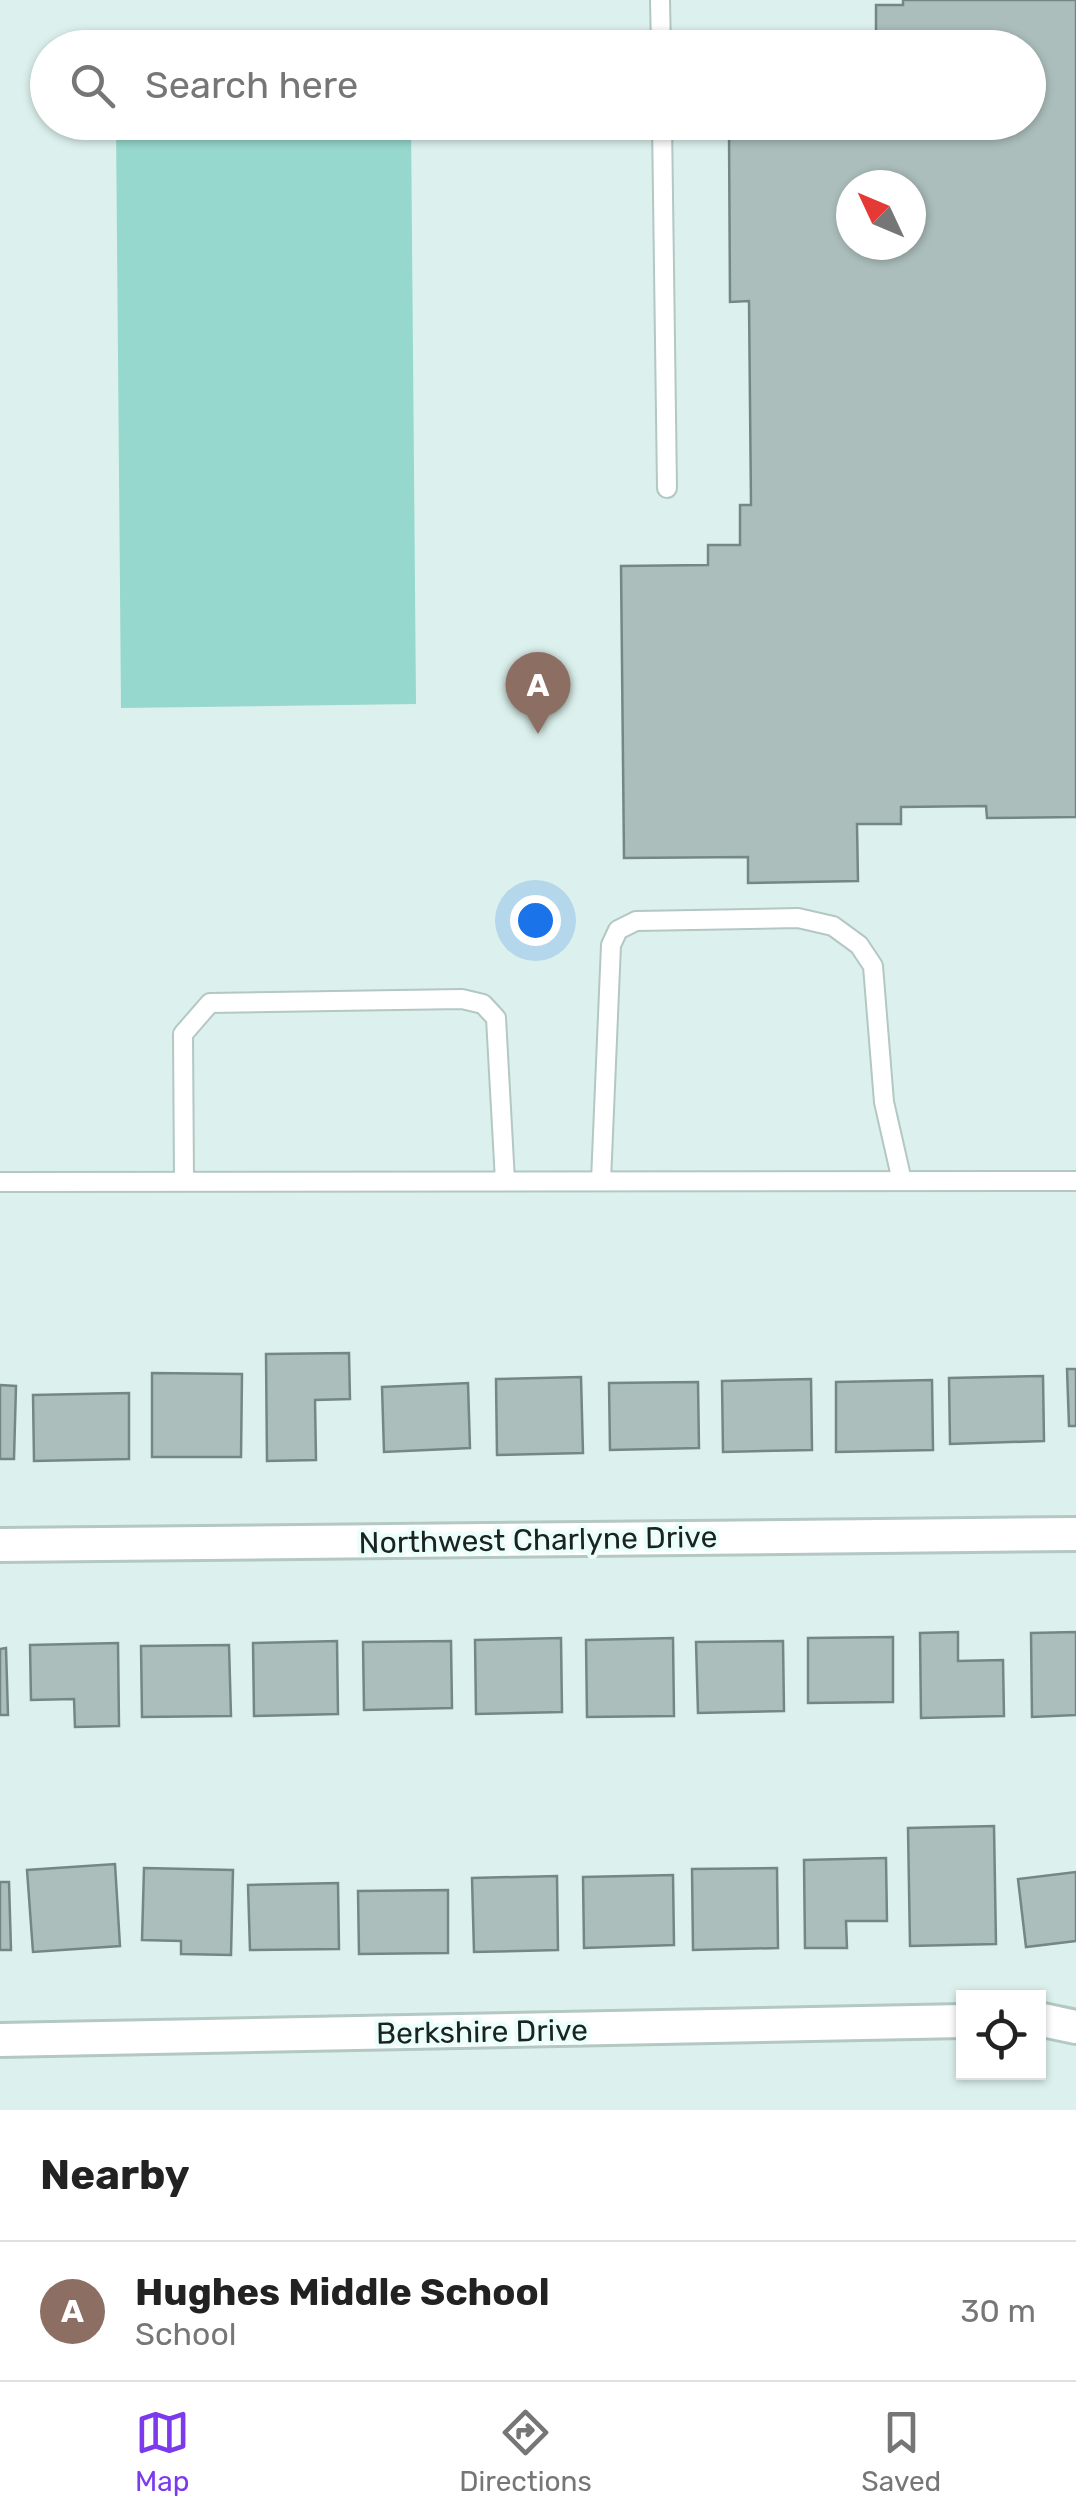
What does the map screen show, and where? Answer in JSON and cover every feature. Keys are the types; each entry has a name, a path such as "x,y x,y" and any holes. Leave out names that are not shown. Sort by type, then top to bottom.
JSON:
{"street":[{"name":"Northwest Charlyne Drive","path":"0,1545 1076,1534"},
{"name":"Berkshire Drive","path":"0,2040 956,2021"},
{"path":"1046,2021 1076,2027"}],"lane":[{"path":"660,0 661,30"},
{"path":"662,140 668,488"},
{"path":"601,1181 611,944 618,930 636,921 798,918 833,926 859,945 873,966 884,1102 902,1181"},
{"path":"184,1182 183,1034 210,1003 462,999 483,1004 496,1018 505,1181"},
{"path":"0,1182 1076,1180"}],"green space":[{"path":"116,140 411,140 416,704 121,708"}],"building":[{"path":"903,0 1076,0 1076,817 987,818 986,806 901,807 901,824 857,824 858,881 748,883 748,857 624,858 621,566 708,565 708,545 740,545 740,505 751,505 749,301 730,302 729,140 1046,140 1046,30 876,30 876,5 903,5"},
{"path":"349,1353 350,1399 315,1400 316,1460 267,1461 266,1354"},
{"path":"1067,1369 1076,1369 1076,1426 1069,1426"},
{"path":"152,1373 242,1374 241,1457 152,1457"},
{"path":"1043,1376 1044,1441 950,1444 949,1378"},
{"path":"581,1377 583,1453 497,1455 496,1379"},
{"path":"811,1379 812,1450 723,1452 722,1381"},
{"path":"932,1380 933,1450 836,1452 836,1382"},
{"path":"698,1382 699,1448 610,1450 609,1383"},
{"path":"468,1383 470,1448 384,1452 382,1387"},
{"path":"0,1385 16,1386 14,1459 0,1459"},
{"path":"129,1393 129,1459 34,1461 33,1395"},
{"path":"958,1632 958,1661 1003,1660 1004,1716 921,1718 920,1633"},
{"path":"1076,1632 1076,1715 1032,1717 1031,1633"},
{"path":"893,1637 893,1702 808,1703 808,1638"},
{"path":"561,1638 562,1712 476,1714 475,1640"},
{"path":"673,1638 674,1716 587,1717 586,1640"},
{"path":"337,1641 338,1714 254,1716 253,1643"},
{"path":"451,1641 452,1708 364,1710 363,1642"},
{"path":"783,1641 784,1711 698,1713 696,1642"},
{"path":"118,1643 119,1726 75,1727 74,1699 31,1700 30,1645"},
{"path":"229,1645 231,1716 142,1717 141,1646"},
{"path":"6,1648 8,1715 0,1715 0,1649"},
{"path":"994,1826 996,1944 910,1946 908,1828"},
{"path":"886,1858 887,1921 846,1921 847,1948 805,1948 804,1860"},
{"path":"115,1864 120,1946 33,1952 27,1870"},
{"path":"144,1868 233,1870 231,1955 181,1954 181,1941 142,1940"},
{"path":"777,1868 778,1948 693,1950 692,1869"},
{"path":"1076,1872 1076,1941 1026,1947 1018,1879"},
{"path":"673,1875 674,1945 584,1948 583,1877"},
{"path":"557,1876 558,1950 474,1952 472,1878"},
{"path":"0,1882 9,1882 11,1950 0,1950"},
{"path":"338,1883 339,1949 250,1950 248,1885"},
{"path":"448,1890 448,1953 359,1954 358,1891"}],"place":[{"name":"Hughes Middle School","path":"538,734"}]}
